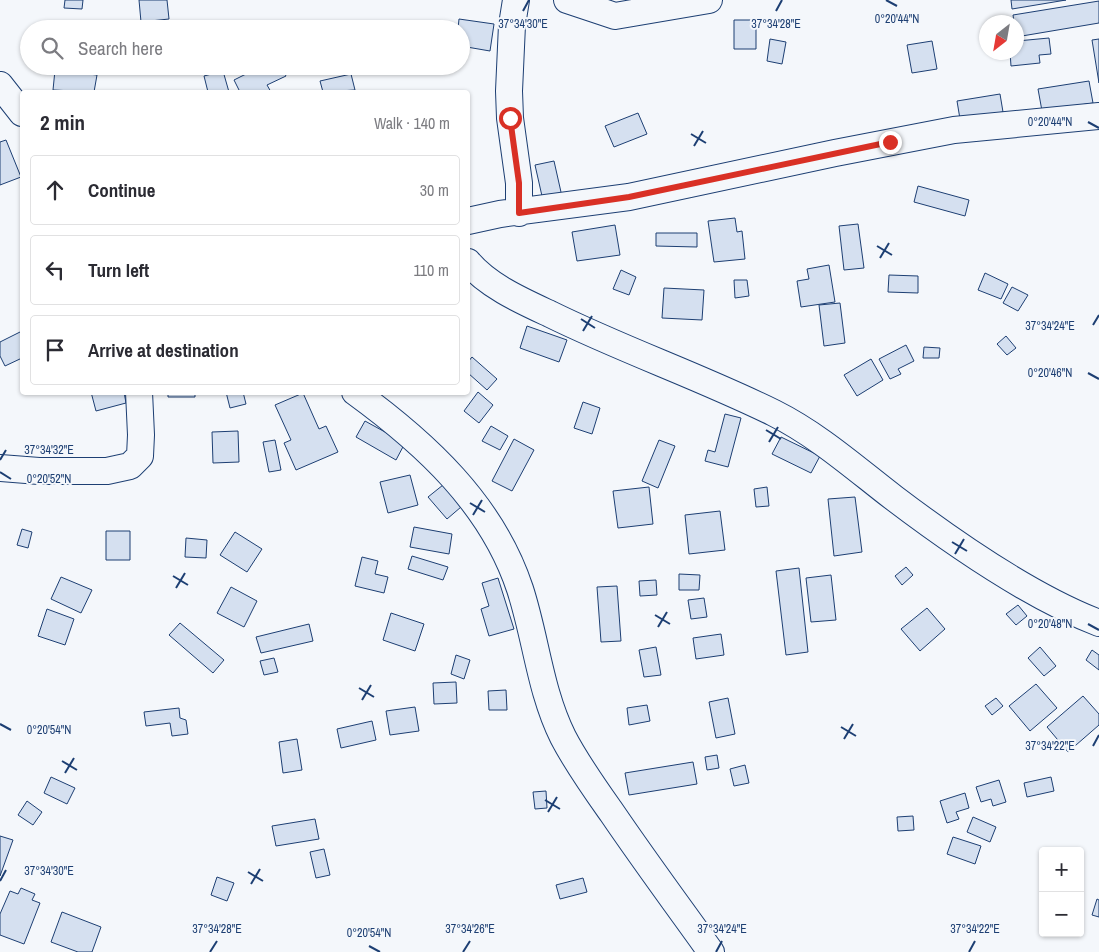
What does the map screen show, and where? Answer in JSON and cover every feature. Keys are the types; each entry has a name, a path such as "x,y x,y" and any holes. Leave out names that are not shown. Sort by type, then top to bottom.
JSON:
{"street":[{"path":"516,0 512,25 509,91 510,118 519,183 519,213"},
{"path":"567,0 594,11 615,16 709,0"},
{"path":"0,85 20,110"},
{"path":"470,221 629,197 826,154 954,130 1099,116"},
{"path":"470,264 487,279 536,308 629,351 773,413 806,430 917,516 953,540 1070,612 1099,623"},
{"path":"0,468 39,471 107,470 130,466 140,456 139,395"},
{"path":"359,395 400,427 447,470 498,536 520,589 546,693 563,737 591,784 711,952"}],"building":[{"path":"65,0 83,0 82,9 64,8"},
{"path":"139,0 167,0 169,19 141,20"},
{"path":"1011,0 1066,0 1012,9"},
{"path":"1099,1 1099,23 1024,36 1024,15 1013,15"},
{"path":"734,20 756,20 756,49 734,49"},
{"path":"470,21 494,24 490,51 470,48"},
{"path":"1049,38 1051,54 1039,55 1040,63 1011,66 1011,60 1024,60 1024,40"},
{"path":"770,39 786,42 782,64 767,61"},
{"path":"1099,39 1099,83 1092,40"},
{"path":"932,41 937,69 912,73 907,45"},
{"path":"54,75 97,75 94,90 53,90"},
{"path":"224,75 228,90 208,90 204,76"},
{"path":"244,75 286,76 267,85 270,90 239,90 234,80"},
{"path":"351,75 355,90 322,90 320,81"},
{"path":"1089,81 1093,103 1042,111 1038,89"},
{"path":"1000,94 1003,112 960,119 957,101"},
{"path":"638,113 647,134 614,147 605,126"},
{"path":"6,140 20,177 0,185 0,142"},
{"path":"554,161 563,201 544,205 535,165"},
{"path":"918,186 969,200 965,216 914,202"},
{"path":"735,218 737,232 742,231 745,259 714,262 708,221"},
{"path":"858,224 864,268 844,270 839,226"},
{"path":"615,225 620,255 577,261 572,232"},
{"path":"656,233 697,233 697,247 656,246"},
{"path":"829,265 835,302 801,307 797,281 809,279 807,269"},
{"path":"621,270 636,277 629,295 613,289"},
{"path":"985,273 1008,284 1001,299 978,290"},
{"path":"889,275 918,276 918,293 888,292"},
{"path":"734,280 747,280 749,296 735,298"},
{"path":"1012,287 1028,295 1018,311 1003,303"},
{"path":"664,288 704,290 702,320 662,318"},
{"path":"840,303 845,343 824,346 819,305"},
{"path":"527,326 567,340 559,362 520,348"},
{"path":"20,332 20,359 5,366 0,356 0,342"},
{"path":"1006,336 1016,348 1007,355 997,344"},
{"path":"906,345 914,361 898,369 901,374 890,379 879,359"},
{"path":"924,347 940,348 939,358 923,358"},
{"path":"472,357 497,379 487,390 470,375 470,360"},
{"path":"871,359 883,380 857,396 844,375"},
{"path":"478,392 493,405 479,423 464,411"},
{"path":"92,395 125,395 126,403 96,411"},
{"path":"168,395 195,395 195,397 168,397"},
{"path":"227,395 244,395 246,404 230,408"},
{"path":"298,395 304,395 319,429 326,426 338,452 296,470 284,443 291,440 275,405"},
{"path":"583,402 600,408 592,434 574,428"},
{"path":"725,414 741,418 728,467 705,461 708,450 715,452"},
{"path":"365,421 405,443 396,460 356,437"},
{"path":"491,426 508,436 500,450 482,441"},
{"path":"238,431 239,462 213,463 212,432"},
{"path":"781,437 820,456 811,473 772,454"},
{"path":"514,439 534,450 512,491 492,481"},
{"path":"275,440 281,470 269,472 263,442"},
{"path":"659,440 675,446 658,488 642,481"},
{"path":"410,475 418,505 388,513 380,482"},
{"path":"443,485 461,507 447,519 428,497"},
{"path":"649,487 653,524 618,528 613,491"},
{"path":"767,487 769,506 756,507 754,489"},
{"path":"855,497 862,552 834,556 828,499"},
{"path":"720,511 725,550 689,554 685,515"},
{"path":"414,527 452,534 449,554 410,547"},
{"path":"22,529 32,532 28,548 17,545"},
{"path":"106,531 130,531 130,560 106,560"},
{"path":"235,532 262,549 247,572 220,555"},
{"path":"186,538 207,540 206,558 185,557"},
{"path":"412,556 448,567 443,580 408,569"},
{"path":"362,557 378,561 375,574 388,577 384,593 355,586"},
{"path":"906,567 913,575 902,585 895,576"},
{"path":"799,568 808,652 786,655 776,571"},
{"path":"679,574 700,575 699,590 679,590"},
{"path":"831,575 836,620 811,622 806,578"},
{"path":"61,577 92,590 81,613 51,599"},
{"path":"498,578 514,629 489,636 481,609 489,606 482,583"},
{"path":"656,580 657,595 640,596 639,581"},
{"path":"617,586 621,641 601,642 597,587"},
{"path":"231,587 257,601 244,627 217,613"},
{"path":"704,598 707,617 691,619 688,600"},
{"path":"1018,605 1027,616 1016,625 1006,614"},
{"path":"927,608 945,629 920,651 901,629"},
{"path":"47,609 74,619 65,645 38,636"},
{"path":"391,613 424,624 415,651 383,640"},
{"path":"180,623 224,660 213,673 169,635"},
{"path":"309,624 313,641 261,653 256,637"},
{"path":"721,634 724,655 696,659 693,638"},
{"path":"656,647 661,675 644,677 639,650"},
{"path":"1040,647 1056,666 1044,676 1028,658"},
{"path":"1092,650 1099,655 1099,670 1086,660"},
{"path":"456,655 470,660 464,679 451,674"},
{"path":"274,658 278,672 264,675 260,661"},
{"path":"456,682 457,703 434,704 433,683"},
{"path":"1036,684 1057,708 1030,731 1009,706"},
{"path":"506,690 507,710 489,710 488,691"},
{"path":"1083,696 1099,714 1099,725 1068,752 1047,727"},
{"path":"728,698 735,734 716,738 709,702"},
{"path":"996,698 1003,706 992,715 985,706"},
{"path":"647,705 650,721 629,725 627,708"},
{"path":"415,707 419,731 390,735 386,711"},
{"path":"179,708 180,718 186,720 188,734 172,736 170,723 146,726 144,712"},
{"path":"372,721 376,740 341,748 337,729"},
{"path":"297,739 302,770 283,773 279,742"},
{"path":"717,755 719,768 707,770 705,757"},
{"path":"693,762 697,784 629,795 625,773"},
{"path":"745,765 749,783 734,786 730,769"},
{"path":"51,777 75,788 67,804 44,793"},
{"path":"1051,777 1054,791 1027,797 1024,783"},
{"path":"999,780 1006,802 993,806 991,799 981,802 976,787"},
{"path":"546,791 547,808 535,809 533,792"},
{"path":"965,793 969,808 956,812 959,819 947,823 940,801"},
{"path":"27,801 42,812 33,825 18,815"},
{"path":"913,816 914,830 898,831 897,817"},
{"path":"973,817 996,827 990,842 967,832"},
{"path":"315,819 319,839 276,846 272,826"},
{"path":"0,836 13,840 0,876"},
{"path":"953,837 981,846 975,864 947,854"},
{"path":"324,849 330,875 316,878 310,852"},
{"path":"217,877 234,883 227,901 211,895"},
{"path":"583,878 587,892 560,899 556,885"},
{"path":"21,888 35,894 32,900 40,903 24,944 0,935 0,914 10,891 18,894"},
{"path":"1097,899 1099,900 1099,917 1092,915"},
{"path":"62,912 101,927 92,952 78,952 51,942"}],"route":[{"path":"510,118 519,183 519,213 629,197 890,142"}]}
